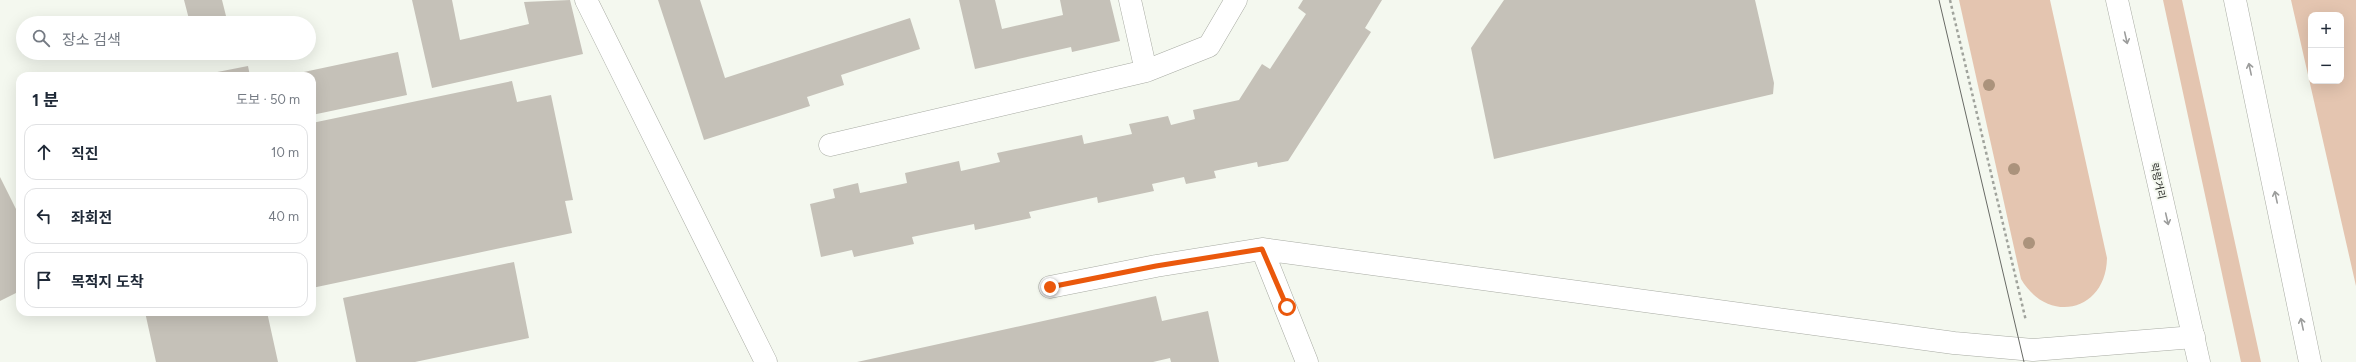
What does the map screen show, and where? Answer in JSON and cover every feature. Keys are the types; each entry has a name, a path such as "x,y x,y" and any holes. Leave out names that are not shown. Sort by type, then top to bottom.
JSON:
{"street":[{"path":"586,0 766,362"},
{"path":"1130,0 1146,71"},
{"path":"830,145 1146,71 1209,46 1236,0"},
{"name":"락랑거리","path":"2118,0 2199,362"},
{"path":"2235,0 2310,362"},
{"path":"1262,249 1307,362"},
{"path":"1050,287 1156,266 1262,249 1946,342 2033,350 2194,337"}],"path":[{"path":"1950,0 2033,350"}],"shaded area":[{"path":"1959,0 2050,0 2107,258 2104,276 2097,291 2086,301 2074,306 2060,307 2046,303 2032,294 2021,279"},
{"path":"2163,0 2182,0 2261,362 2241,362"},
{"path":"2291,0 2356,0 2356,286 2310,84 2344,84 2344,12 2308,12 2308,75"}],"building":[{"path":"184,0 222,0 226,16 188,16"},
{"path":"412,0 452,0 460,40 529,24 524,2 570,0 583,54 432,88"},
{"path":"658,0 700,0 725,78 910,18 920,49 841,75 844,85 807,97 810,106 704,140"},
{"path":"959,0 995,0 1002,29 1063,15 1060,0 1110,0 1120,41 1072,52 1071,47 975,69"},
{"path":"1303,0 1382,0 1365,28 1371,32 1288,161 1258,167 1257,162 1214,171 1216,178 1186,184 1184,177 1152,184 1154,191 1098,203 1097,197 1029,212 1031,218 975,230 974,224 912,237 914,244 854,257 852,250 821,257 810,204 835,198 833,189 858,183 860,193 907,183 905,173 959,161 961,171 1000,162 997,153 1082,135 1084,144 1132,134 1129,124 1168,116 1171,125 1195,119 1193,110 1239,100 1262,64 1270,69 1306,14 1298,8"},
{"path":"1504,0 1755,0 1774,83 1773,94 1494,159 1471,48"},
{"path":"398,52 407,95 316,114 316,72 304,72"},
{"path":"248,66 249,72 217,72"},
{"path":"512,81 517,102 551,95 573,200 565,201 572,233 316,287 316,122"},
{"path":"0,177 16,209 16,293 0,301"},
{"path":"514,262 529,338 415,362 356,362 343,298"},
{"path":"1156,296 1162,321 1208,311 1219,362 1171,362 1170,358 1153,362 857,362"},
{"path":"146,316 268,316 278,362 156,362"}],"tram line":[{"path":"1939,0 2024,362"}],"route":[{"path":"1050,287 1156,266 1262,249 1287,307"}]}
